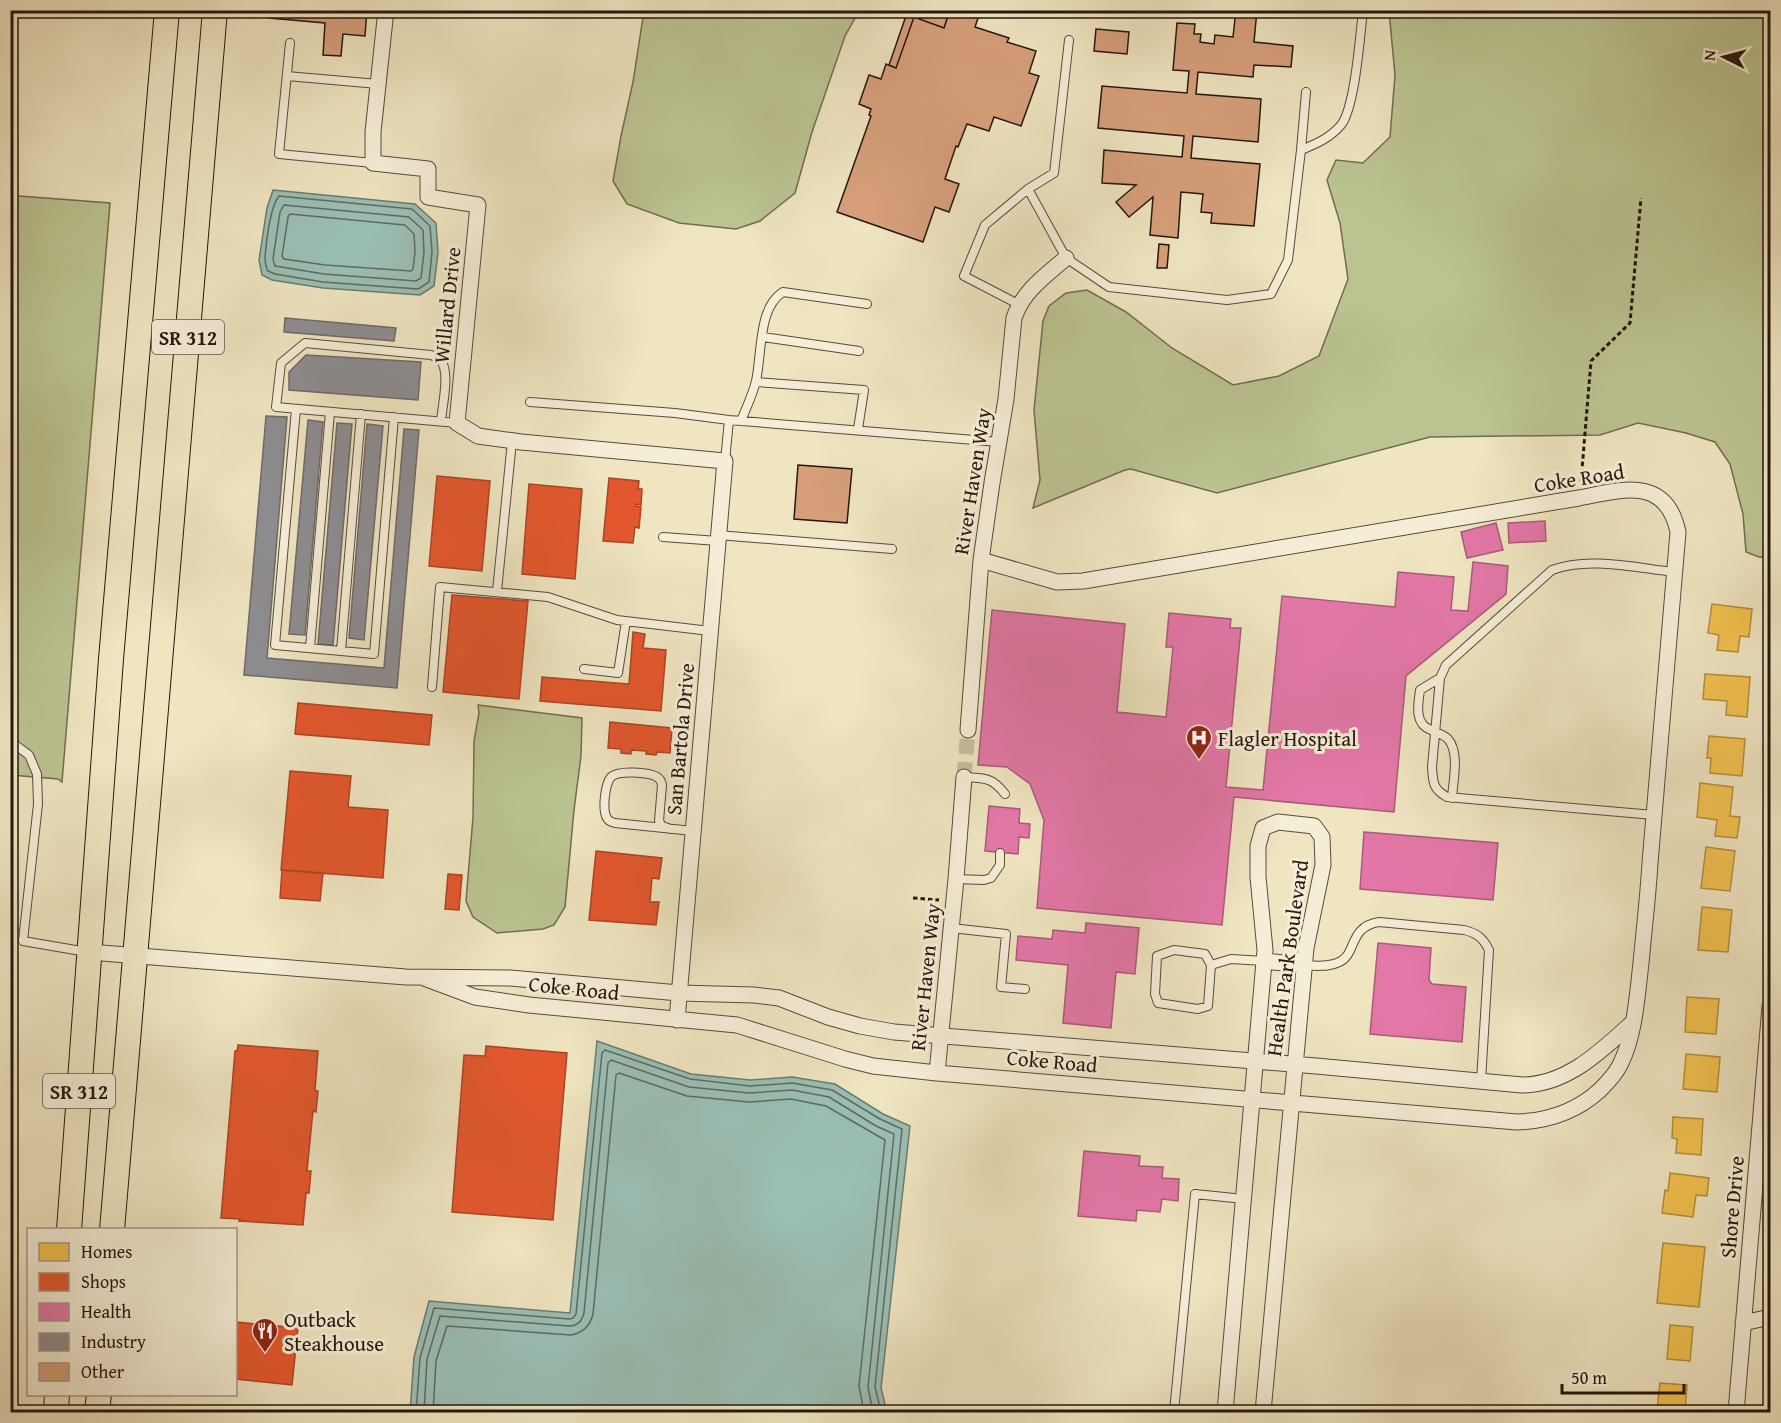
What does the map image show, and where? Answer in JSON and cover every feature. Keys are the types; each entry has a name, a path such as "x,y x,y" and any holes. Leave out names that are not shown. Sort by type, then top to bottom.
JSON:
{"main road":[{"name":"SR 312","path":"69,1228 112,647 166,10"},
{"name":"SR 312","path":"112,1228 215,10"},
{"path":"56,1413 57,1396"},
{"path":"97,1413 99,1396"}],"street":[{"path":"373,163 373,132 386,10"},
{"name":"Willard Drive","path":"373,163 428,169 428,197 478,205 457,423"},
{"name":"River Haven Way","path":"968,730 981,561 1006,399 1014,318 1031,288 1066,258"},
{"path":"457,423 478,436 512,441 725,462"},
{"name":"San Bartola Drive","path":"677,1020 725,462"},
{"name":"Coke Road","path":"424,978 476,997 528,1005 737,1025 873,1066 937,1073 1517,1122 1556,1117 1572,1110 1608,1082 1619,1067 1627,1048 1633,1022 1647,903 1678,532 1670,509 1661,500 1645,491 1628,489 1083,581 1057,582 981,561"},
{"name":"River Haven Way","path":"937,1073 964,777"},
{"name":"Health Park Boulevard","path":"1226,1413 1264,961 1258,846 1263,828 1278,822 1314,826 1322,837 1323,864 1304,964 1263,1413"},
{"name":"Coke Road","path":"89,952 424,978 510,978 679,993 754,995 779,998 828,1017 894,1032 1532,1085 1562,1076 1597,1054 1633,1022"},
{"path":"1264,961 1304,964"},
{"name":"Shore Drive","path":"1736,1413 1743,1323 1766,1119 1770,1006"},
{"path":"1743,1323 1770,1317"}],"lane":[{"path":"1301,150 1324,140 1342,124 1352,97 1363,10"},
{"path":"1020,305 964,276 984,225 1028,189 1054,173 1069,40"},
{"path":"290,43 279,154 373,163"},
{"path":"287,76 378,84"},
{"path":"1028,189 1066,258 1109,287 1227,300 1271,294 1288,260 1306,92"},
{"path":"741,421 756,382 767,311 776,297 783,292 867,303"},
{"path":"763,337 859,351"},
{"path":"441,421 446,378 441,360 431,355 305,343 281,363 276,407 457,423"},
{"path":"756,382 864,390 858,429"},
{"path":"530,402 999,442"},
{"path":"296,409 275,645 374,654 393,417"},
{"path":"310,648 330,411"},
{"path":"341,651 361,414"},
{"path":"725,462 729,420"},
{"path":"497,591 512,441"},
{"path":"663,537 718,538 892,549"},
{"path":"1654,815 1452,798 1437,791 1432,779 1440,678 1446,665 1552,570 1563,566 1590,563 1674,572"},
{"path":"432,687 440,587 548,597 617,620 710,631"},
{"path":"584,669 618,673 626,621"},
{"path":"1440,678 1420,690 1420,721 1423,728 1448,739 1454,752 1452,798"},
{"path":"10,741 29,755 37,774 38,804 23,940 89,952"},
{"path":"670,829 662,826 659,821 662,781 649,775 620,772 609,779 604,806 610,821 615,823 670,829 693,831"},
{"path":"964,777 986,778 997,784 1005,794"},
{"path":"956,879 991,878 1000,865 1000,853"},
{"path":"1304,964 1324,966 1339,963 1348,955 1359,931 1369,924 1389,923 1464,930 1474,933 1484,940 1489,950 1481,1081"},
{"path":"951,928 1006,934 1000,987 1025,989"},
{"path":"1174,950 1204,954 1211,965 1208,1006 1198,1009 1158,1003 1155,994 1157,956 1174,950"},
{"path":"1211,965 1231,959 1264,961"},
{"path":"1174,1413 1195,1194 1244,1199"}],"path":[{"path":"1579,498 1591,361 1630,323 1641,198"},
{"path":"913,898 940,900"}],"green space":[{"path":"644,11 859,11 845,36 812,132 795,193 760,221 736,229 679,223 627,204 613,181 633,82"},
{"path":"1389,11 1770,11 1770,558 1746,552 1743,514 1730,464 1715,442 1638,423 1600,435 1430,437 1217,493 1131,469 1033,508 1040,480 1034,410 1043,321 1049,306 1066,293 1087,290 1126,312 1172,348 1233,385 1279,376 1319,356 1348,279 1340,223 1327,180 1336,160 1363,163 1390,137 1395,75"},
{"path":"19,196 110,203 62,782 58,779 11,775 11,198"},
{"path":"478,705 582,718 581,756 565,907 554,925 543,929 497,933 473,917 466,901 473,817 474,741 479,713"}],"water":[{"path":"273,190 415,204 436,223 438,252 434,286 420,295 323,288 272,280 262,275 259,260 267,208"},
{"path":"597,1041 691,1074 750,1080 792,1077 835,1084 883,1114 910,1126 881,1388 887,1412 410,1412 414,1357 429,1301 570,1313"}],"building: Homes":[{"path":"1712,604 1752,609 1749,637 1740,636 1738,652 1717,650 1719,635 1708,633"},
{"path":"1705,674 1750,677 1747,717 1726,715 1727,701 1703,699"},
{"path":"1709,736 1745,739 1742,776 1710,773 1711,758 1707,758"},
{"path":"1700,783 1733,787 1730,816 1740,817 1737,838 1715,836 1717,820 1697,817"},
{"path":"1706,847 1735,851 1730,891 1701,888"},
{"path":"1702,907 1732,910 1728,952 1698,950"},
{"path":"1687,997 1719,999 1716,1034 1685,1032"},
{"path":"1686,1054 1720,1057 1717,1092 1683,1089"},
{"path":"1673,1117 1703,1119 1701,1155 1676,1153 1677,1139 1672,1138"},
{"path":"1670,1173 1709,1178 1707,1196 1696,1195 1693,1217 1662,1213"},
{"path":"1663,1243 1705,1247 1699,1307 1657,1303"},
{"path":"1670,1325 1693,1327 1690,1361 1667,1359"},
{"path":"1660,1383 1687,1385 1685,1412 1657,1410"}],"building: Shops":[{"path":"437,476 490,481 482,571 429,566"},
{"path":"609,478 639,481 638,489 642,489 641,505 636,504 641,507 639,528 635,527 633,543 603,541"},
{"path":"529,484 582,489 575,579 522,574"},
{"path":"452,595 528,601 519,699 443,692"},
{"path":"633,632 645,634 643,648 666,650 661,711 540,701 542,677 629,684"},
{"path":"298,703 432,715 429,745 295,734"},
{"path":"610,722 672,728 670,753 657,752 656,755 646,754 646,751 631,750 631,754 621,753 621,749 608,748"},
{"path":"290,771 351,776 348,807 388,810 383,878 281,870"},
{"path":"596,851 662,858 659,879 652,878 650,902 659,902 656,925 589,920"},
{"path":"282,870 323,873 320,901 280,898"},
{"path":"448,874 462,875 459,910 445,909"},
{"path":"238,1045 318,1051 315,1091 318,1091 316,1112 313,1111 307,1171 311,1171 303,1225 221,1218 235,1051"},
{"path":"486,1046 567,1053 553,1220 452,1212 464,1055 485,1056"},
{"name":"Outback Steakhouse","path":"237,1322 298,1328 292,1385 237,1379"}],"building: Health":[{"path":"1545,521 1546,541 1509,543 1508,523"},
{"path":"1496,523 1503,550 1467,558 1461,532"},
{"path":"1473,562 1508,566 1506,594 1406,676 1394,812 1234,797 1222,925 1037,908 1044,820 1030,784 1007,767 978,765 992,610 1125,624 1117,712 1166,717 1173,647 1166,647 1169,613 1231,619 1230,628 1241,628 1226,787 1263,790 1282,596 1395,607 1398,572 1454,577 1451,610 1468,611"},
{"path":"989,806 1020,809 1019,823 1030,824 1029,838 1019,837 1018,854 985,851"},
{"path":"1364,832 1498,843 1493,900 1360,889"},
{"path":"1086,923 1139,928 1135,974 1116,972 1111,1028 1063,1023 1068,965 1016,960 1018,936 1052,939 1053,930 1085,933"},
{"path":"1378,943 1431,948 1429,980 1432,984 1466,987 1462,1042 1370,1034"},
{"path":"1084,1151 1140,1156 1139,1166 1163,1167 1162,1178 1179,1179 1178,1201 1162,1199 1160,1212 1137,1210 1136,1221 1078,1216"}],"building: Industry":[{"path":"285,318 396,328 394,341 284,332"},
{"path":"306,355 421,362 418,400 289,390 289,372"},
{"path":"266,416 287,417 267,658 384,668 404,429 419,430 397,688 244,675"},
{"path":"308,420 323,422 305,635 289,634"},
{"path":"337,423 352,424 333,645 318,644"},
{"path":"367,424 383,426 364,640 349,638"}],"building: Other":[{"path":"270,10 367,10 365,36 343,34 341,56 323,55 325,23 269,18"},
{"path":"908,10 949,12 944,28 914,17 896,68 889,65"},
{"path":"950,10 967,10 979,15 975,27 1009,38 1007,42 1036,51 1029,73 1039,76 1021,126 994,117 989,131 967,124 958,147 956,146 945,179 959,184 949,212 935,207 923,242 837,212 871,116 869,115 871,109 859,104 869,75 881,79 886,64 896,68 914,17 944,28"},
{"path":"1236,10 1257,10 1254,42 1293,46 1291,67 1254,65 1253,77 1198,72 1196,94 1261,99 1258,142 1193,136 1191,158 1260,164 1254,226 1211,223 1212,213 1201,212 1203,194 1181,192 1178,238 1150,235 1153,197 1129,217 1116,202 1136,185 1102,183 1104,150 1182,157 1184,136 1098,128 1102,86 1187,93 1189,71 1173,70 1177,23 1195,24 1194,34 1201,34 1200,42 1214,44 1215,35 1233,37"},
{"path":"1096,29 1129,32 1127,54 1094,51"},
{"path":"1159,244 1169,245 1167,268 1157,268"},
{"path":"798,465 852,469 847,523 794,519"}],"tunnel":[{"path":"964,777 968,730"}],"place":[{"name":"Flagler Hospital","path":"1199,761"},
{"name":"Outback Steakhouse","path":"265,1354"}]}
